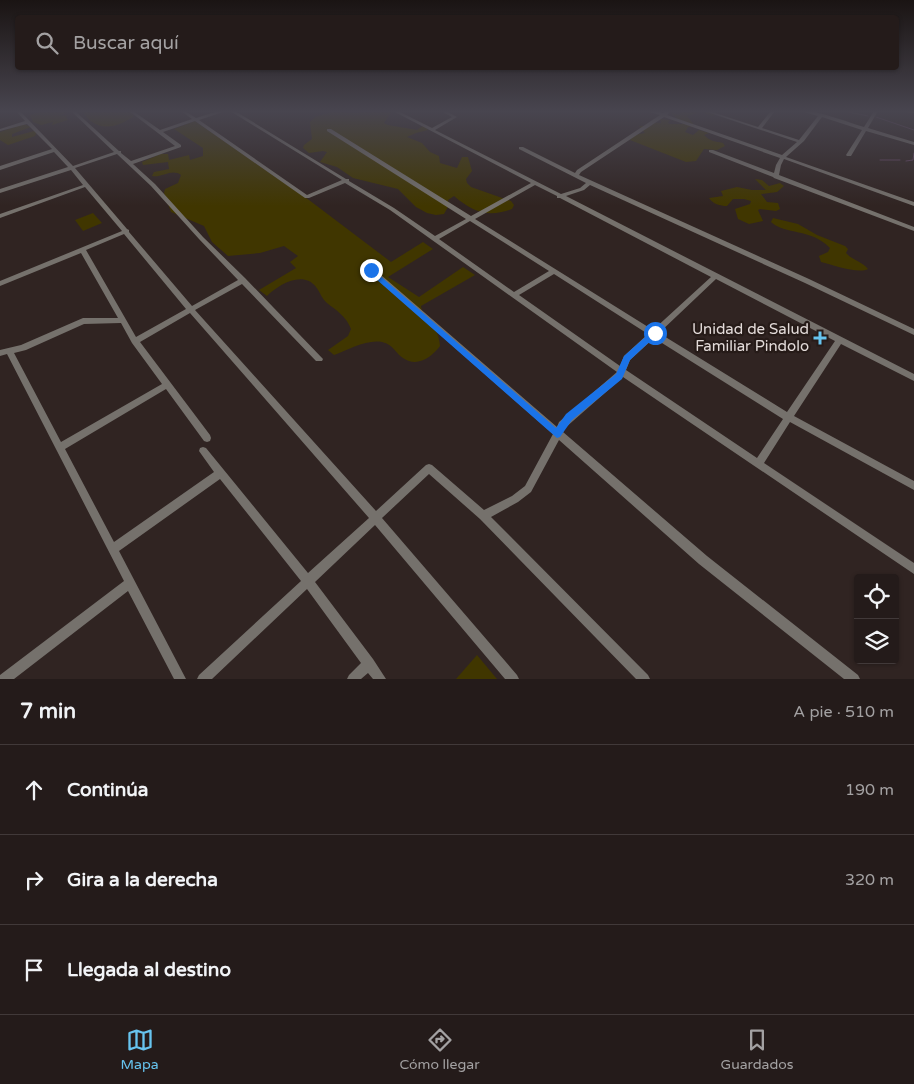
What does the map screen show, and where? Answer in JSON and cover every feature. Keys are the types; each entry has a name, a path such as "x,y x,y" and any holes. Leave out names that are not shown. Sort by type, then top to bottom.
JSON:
{"street":[{"path":"48,143 127,231 191,310 376,519 512,679"},
{"path":"109,143 319,359"},
{"path":"130,163 179,146 175,143"},
{"path":"230,143 307,197 347,180"},
{"path":"285,143 347,180 436,238 621,371 914,569"},
{"path":"350,143 788,417 914,486"},
{"path":"458,143 534,184 914,378"},
{"path":"577,175 583,174 625,143"},
{"path":"744,143 914,204"},
{"path":"776,177 777,166 781,156 799,143"},
{"path":"849,155 856,143"},
{"path":"521,148 590,183 807,280 914,332"},
{"path":"0,168 55,150"},
{"path":"711,151 914,229"},
{"path":"0,190 119,152"},
{"path":"560,197 582,189 590,183"},
{"path":"436,238 534,184"},
{"path":"0,216 87,185"},
{"path":"0,284 127,231"},
{"path":"82,250 135,341 207,438"},
{"path":"371,270 703,560 854,679"},
{"path":"516,294 555,270"},
{"path":"483,516 515,499 528,489 557,434 569,417 619,376 627,358 715,277"},
{"path":"135,341 243,280"},
{"path":"123,320 83,320 5,353 60,447 180,679"},
{"path":"758,464 839,341"},
{"path":"60,447 167,385"},
{"path":"203,451 307,580 380,679"},
{"path":"203,679 429,468 483,516 644,679"},
{"path":"112,549 221,474"},
{"path":"4,679 130,583"},
{"path":"353,679 369,663"}],"shaded area":[{"path":"195,143 226,143 309,200 391,262 423,242 433,249 388,277 419,297 463,267 475,275 421,306 422,312 437,333 440,346 437,350 424,360 414,362 400,356 389,345 376,341 364,343 334,355 328,350 348,336 351,329 344,317 325,301 311,282 298,279 291,281 267,296 259,290 296,268 290,262 298,256 284,246 260,253 228,256 212,242 204,226 171,212 164,193 165,189 178,183 181,175 174,172 152,176 154,172 169,169 168,162 143,165 142,162 161,154 168,154 169,160 189,155 190,160 203,156 203,148"},
{"path":"307,143 421,143 430,152 439,156 440,163 457,168 462,157 468,157 472,171 466,179 467,183 471,187 511,201 514,205 512,209 503,212 481,212 474,210 454,196 448,200 449,205 444,214 427,213 416,207 398,189 353,178 337,167 320,162 327,152 309,153 303,148"},
{"path":"637,143 722,143 725,146 717,150 704,149 696,161 686,162"},
{"path":"755,179 762,180 769,186 780,183 784,186 777,192 761,194 767,202 778,203 780,209 776,211 758,210 763,221 749,224 738,219 735,209 750,204 751,201 733,199 727,206 724,206 715,203 709,198 723,196 721,191 737,187 766,190"},
{"path":"93,213 102,223 83,231 75,220"},
{"path":"773,218 798,224 817,235 845,246 848,249 846,253 868,269 852,270 821,262 819,256 828,252 830,248 815,237 777,226 771,222"},
{"path":"477,655 497,679 456,679"}],"waterway":[{"path":"906,161 913,160 914,153"},
{"path":"880,160 900,160"}],"place":[{"name":"Unidad de Salud Familiar Pindolo","path":"820,338"}],"route":[{"path":"371,270 557,434 569,417 619,376 627,358 655,333"}]}
